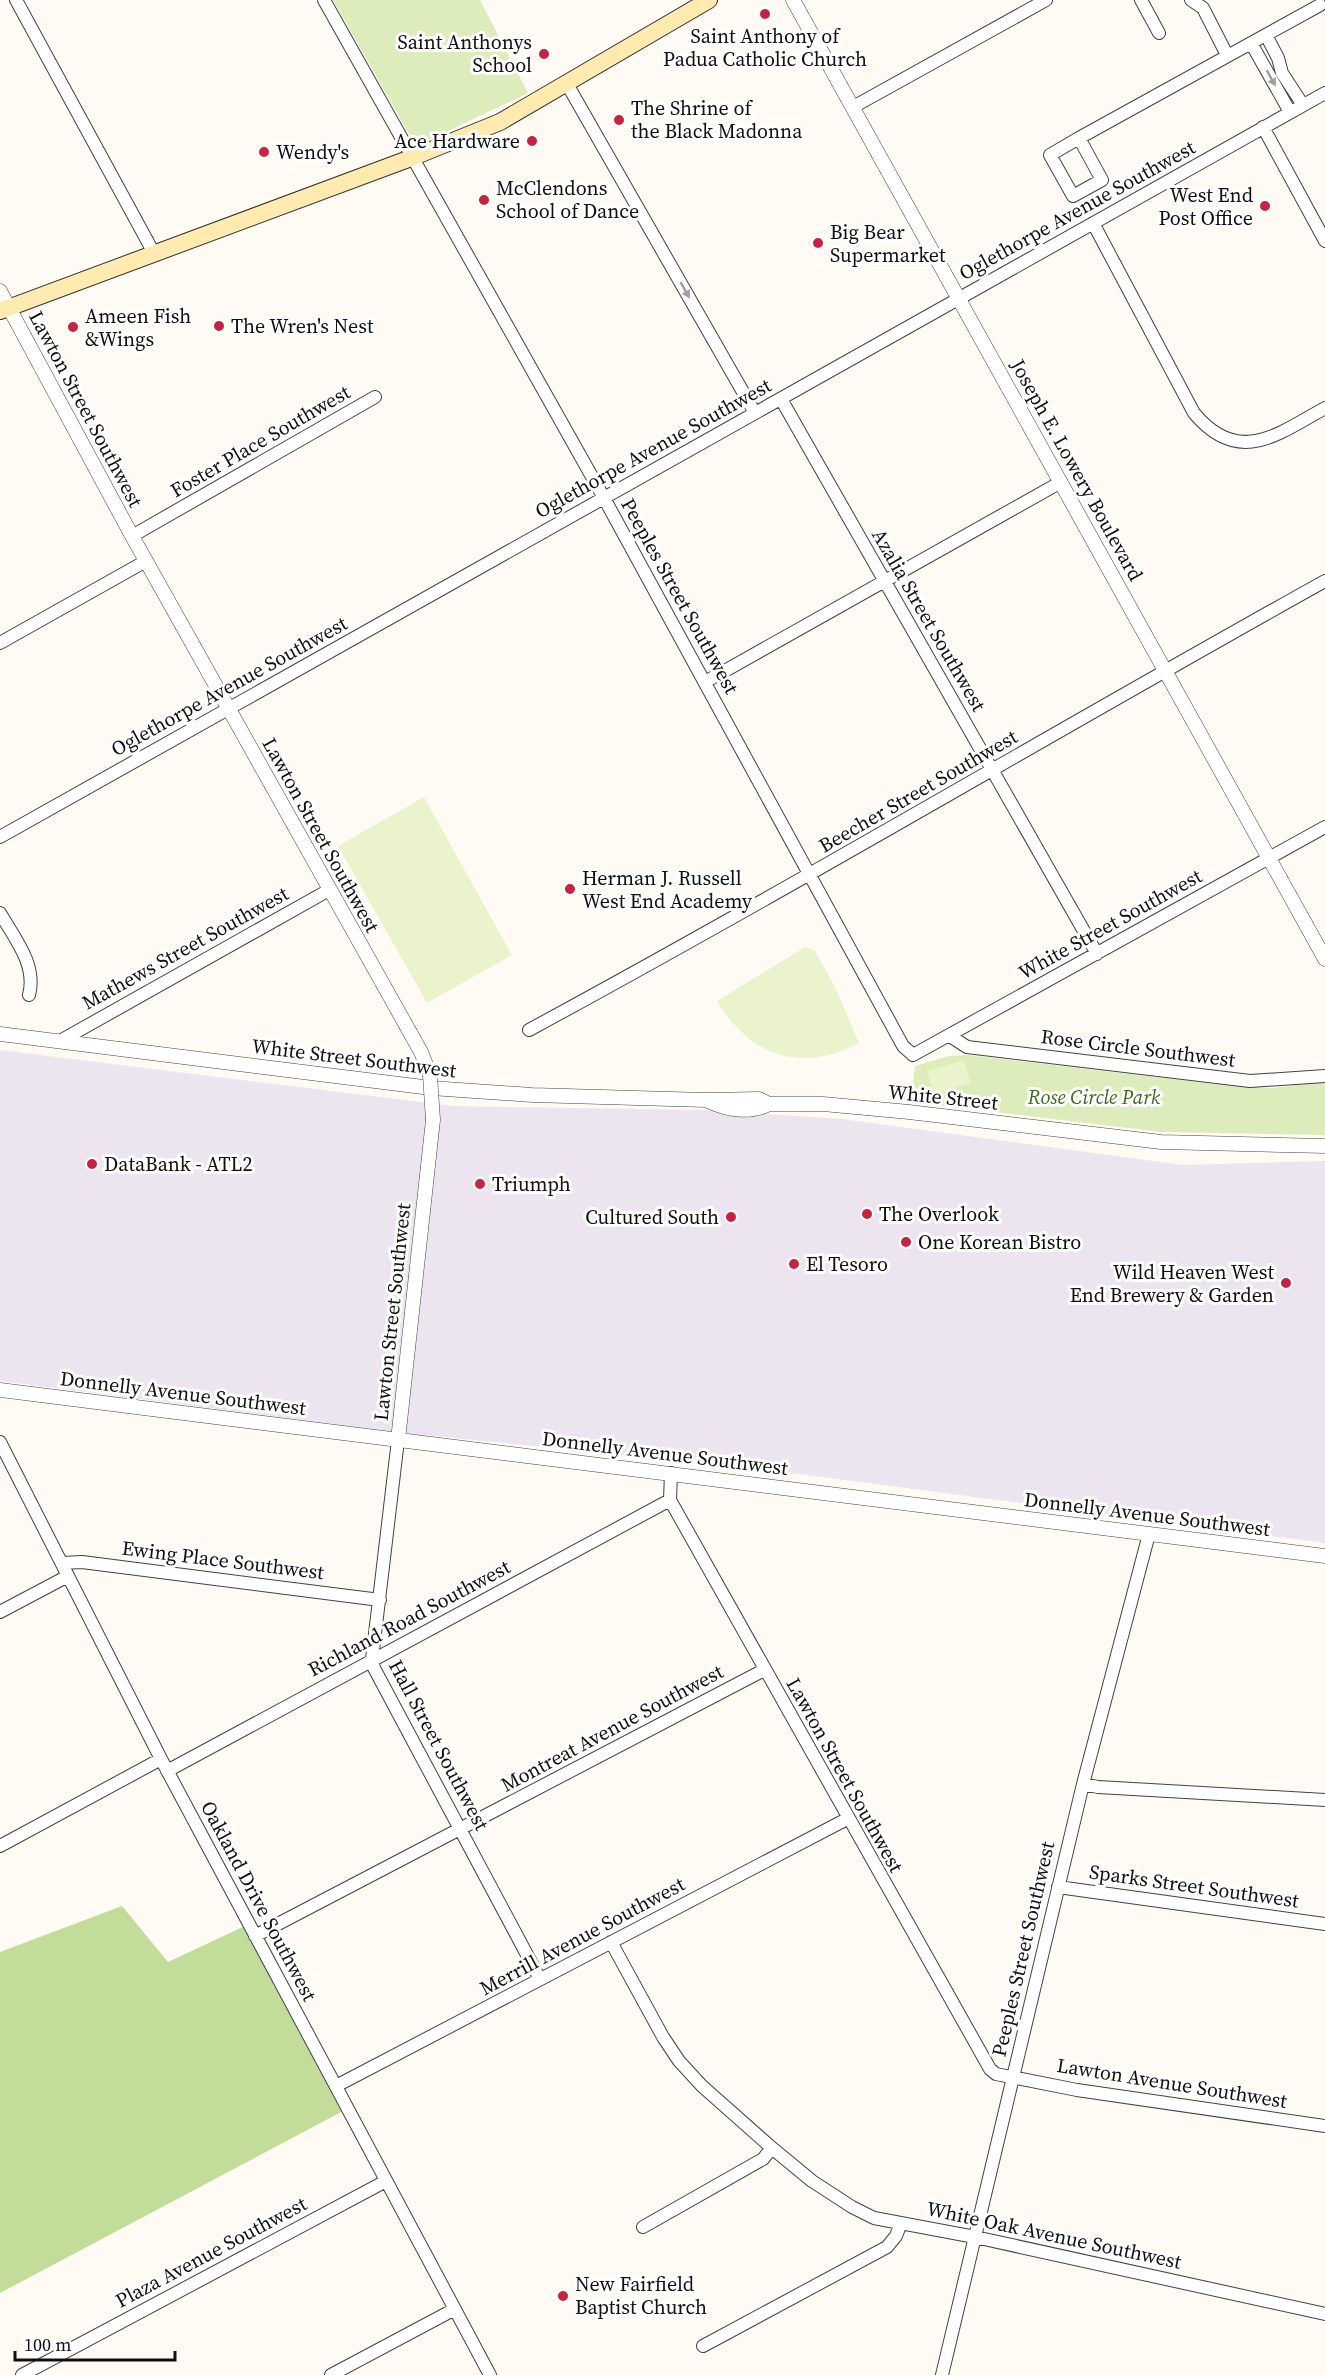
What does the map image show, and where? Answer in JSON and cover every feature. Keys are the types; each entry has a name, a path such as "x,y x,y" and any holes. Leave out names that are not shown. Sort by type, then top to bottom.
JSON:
{"main road":[{"path":"4,309 155,255 500,122 708,0"}],"street":[{"path":"16,0 155,255"},
{"name":"Peeples Street Southwest","path":"324,0 604,498 903,1046 913,1055"},
{"name":"Joseph E. Lowery Boulevard","path":"794,0 1325,959"},
{"path":"853,107 1046,0"},
{"path":"1141,0 1159,33"},
{"path":"1191,0 1203,8 1227,55"},
{"path":"1079,138 1102,180 1073,196 1050,155 1079,138 1227,55 1321,6"},
{"path":"1266,35 1278,58 1286,60 1289,65 1287,78 1303,105"},
{"path":"1251,43 1290,112"},
{"path":"567,84 755,413"},
{"name":"Oglethorpe Avenue Southwest","path":"0,837 1325,93"},
{"path":"1263,127 1325,241"},
{"path":"1093,223 1194,413 1205,426 1232,441 1246,443 1269,439 1325,408"},
{"name":"Lawton Street Southwest","path":"0,291 4,309 421,1052 430,1075 433,1120 398,1440"},
{"name":"Foster Place Southwest","path":"132,536 375,397"},
{"name":"Azalia Street Southwest","path":"781,399 1097,954"},
{"path":"705,682 1061,482"},
{"path":"0,643 146,561"},
{"name":"Beecher Street Southwest","path":"529,1030 811,875 1165,670 1325,581"},
{"name":"White Street Southwest","path":"913,1055 1325,827"},
{"name":"Mathews Street Southwest","path":"60,1041 329,890"},
{"path":"0,913 30,966 33,981 29,995"},
{"name":"White Street Southwest","path":"0,1034 431,1088 532,1095 706,1100 724,1108 758,1110 769,1104 843,1106"},
{"name":"Rose Circle Southwest","path":"950,1036 967,1047 1250,1082 1325,1076"},
{"name":"White Street","path":"843,1106 1161,1142 1325,1146"},
{"name":"Donnelly Avenue Southwest","path":"0,1390 1325,1556"},
{"name":"Hall Street Southwest","path":"398,1440 372,1659 374,1668 540,1980"},
{"name":"Oakland Drive Southwest","path":"0,1442 167,1771 490,2375"},
{"path":"670,1500 671,1473"},
{"name":"Lawton Street Southwest","path":"670,1500 847,1819 990,2069 996,2074 1013,2078"},
{"name":"Richland Road Southwest","path":"167,1771 670,1500"},
{"name":"Peeples Street Southwest","path":"942,2375 1083,1784 1149,1534"},
{"name":"Ewing Place Southwest","path":"62,1563 82,1562 380,1600"},
{"path":"0,1612 68,1576"},
{"name":"Montreat Avenue Southwest","path":"255,1936 764,1670"},
{"path":"0,1846 161,1759"},
{"path":"1083,1784 1098,1788 1325,1800"},
{"name":"Merrill Avenue Southwest","path":"336,2086 847,1819"},
{"name":"Sparks Street Southwest","path":"1058,1887 1325,1924"},
{"path":"612,1942 680,2061 702,2086 812,2181 852,2207 874,2218 901,2223"},
{"name":"Lawton Avenue Southwest","path":"1013,2078 1077,2090 1325,2126"},
{"path":"643,2227 763,2158 772,2148"},
{"name":"Plaza Avenue Southwest","path":"22,2375 386,2181"},
{"name":"White Oak Avenue Southwest","path":"703,2346 887,2247 896,2236 901,2223 975,2237 1325,2314"},
{"path":"331,2375 455,2309"}],"shaded area":[{"path":"0,1050 453,1106 704,1110 842,1119 1183,1165 1325,1161 1325,1543 739,1466 412,1434 0,1381"}],"green space":[{"path":"333,0 480,0 528,93 416,146"},
{"path":"424,797 512,955 427,1003 338,846"},
{"path":"805,947 815,951 835,987 859,1043 838,1052 817,1057 797,1058 761,1047 730,1020 717,1001"},
{"name":"Rose Circle Park","path":"967,1055 1232,1086 1274,1088 1325,1081 1325,1135 1161,1132 911,1102 915,1066 949,1056"},
{"path":"964,1060 971,1083 934,1094 927,1071"},
{"path":"122,1906 168,1962 249,1924 345,2110 0,2293 0,1952"}],"place":[{"name":"Saint Anthony of Padua Catholic Church","path":"765,14"},
{"name":"Saint Anthonys School","path":"544,54"},
{"name":"The Shrine of the Black Madonna","path":"619,120"},
{"name":"Ace Hardware","path":"532,141"},
{"name":"Wendy's","path":"264,152"},
{"name":"McClendons School of Dance","path":"484,200"},
{"name":"West End Post Office","path":"1265,206"},
{"name":"Big Bear Supermarket","path":"818,243"},
{"name":"The Wren's Nest","path":"219,326"},
{"name":"Ameen Fish &Wings","path":"73,327"},
{"name":"Herman J. Russell West End Academy","path":"570,889"},
{"name":"DataBank - ATL2","path":"92,1164"},
{"name":"Triumph","path":"480,1184"},
{"name":"The Overlook","path":"867,1214"},
{"name":"Cultured South","path":"731,1217"},
{"name":"One Korean Bistro","path":"906,1242"},
{"name":"El Tesoro","path":"794,1264"},
{"name":"Wild Heaven West End Brewery & Garden","path":"1286,1283"},
{"name":"New Fairfield Baptist Church","path":"563,2296"}]}
